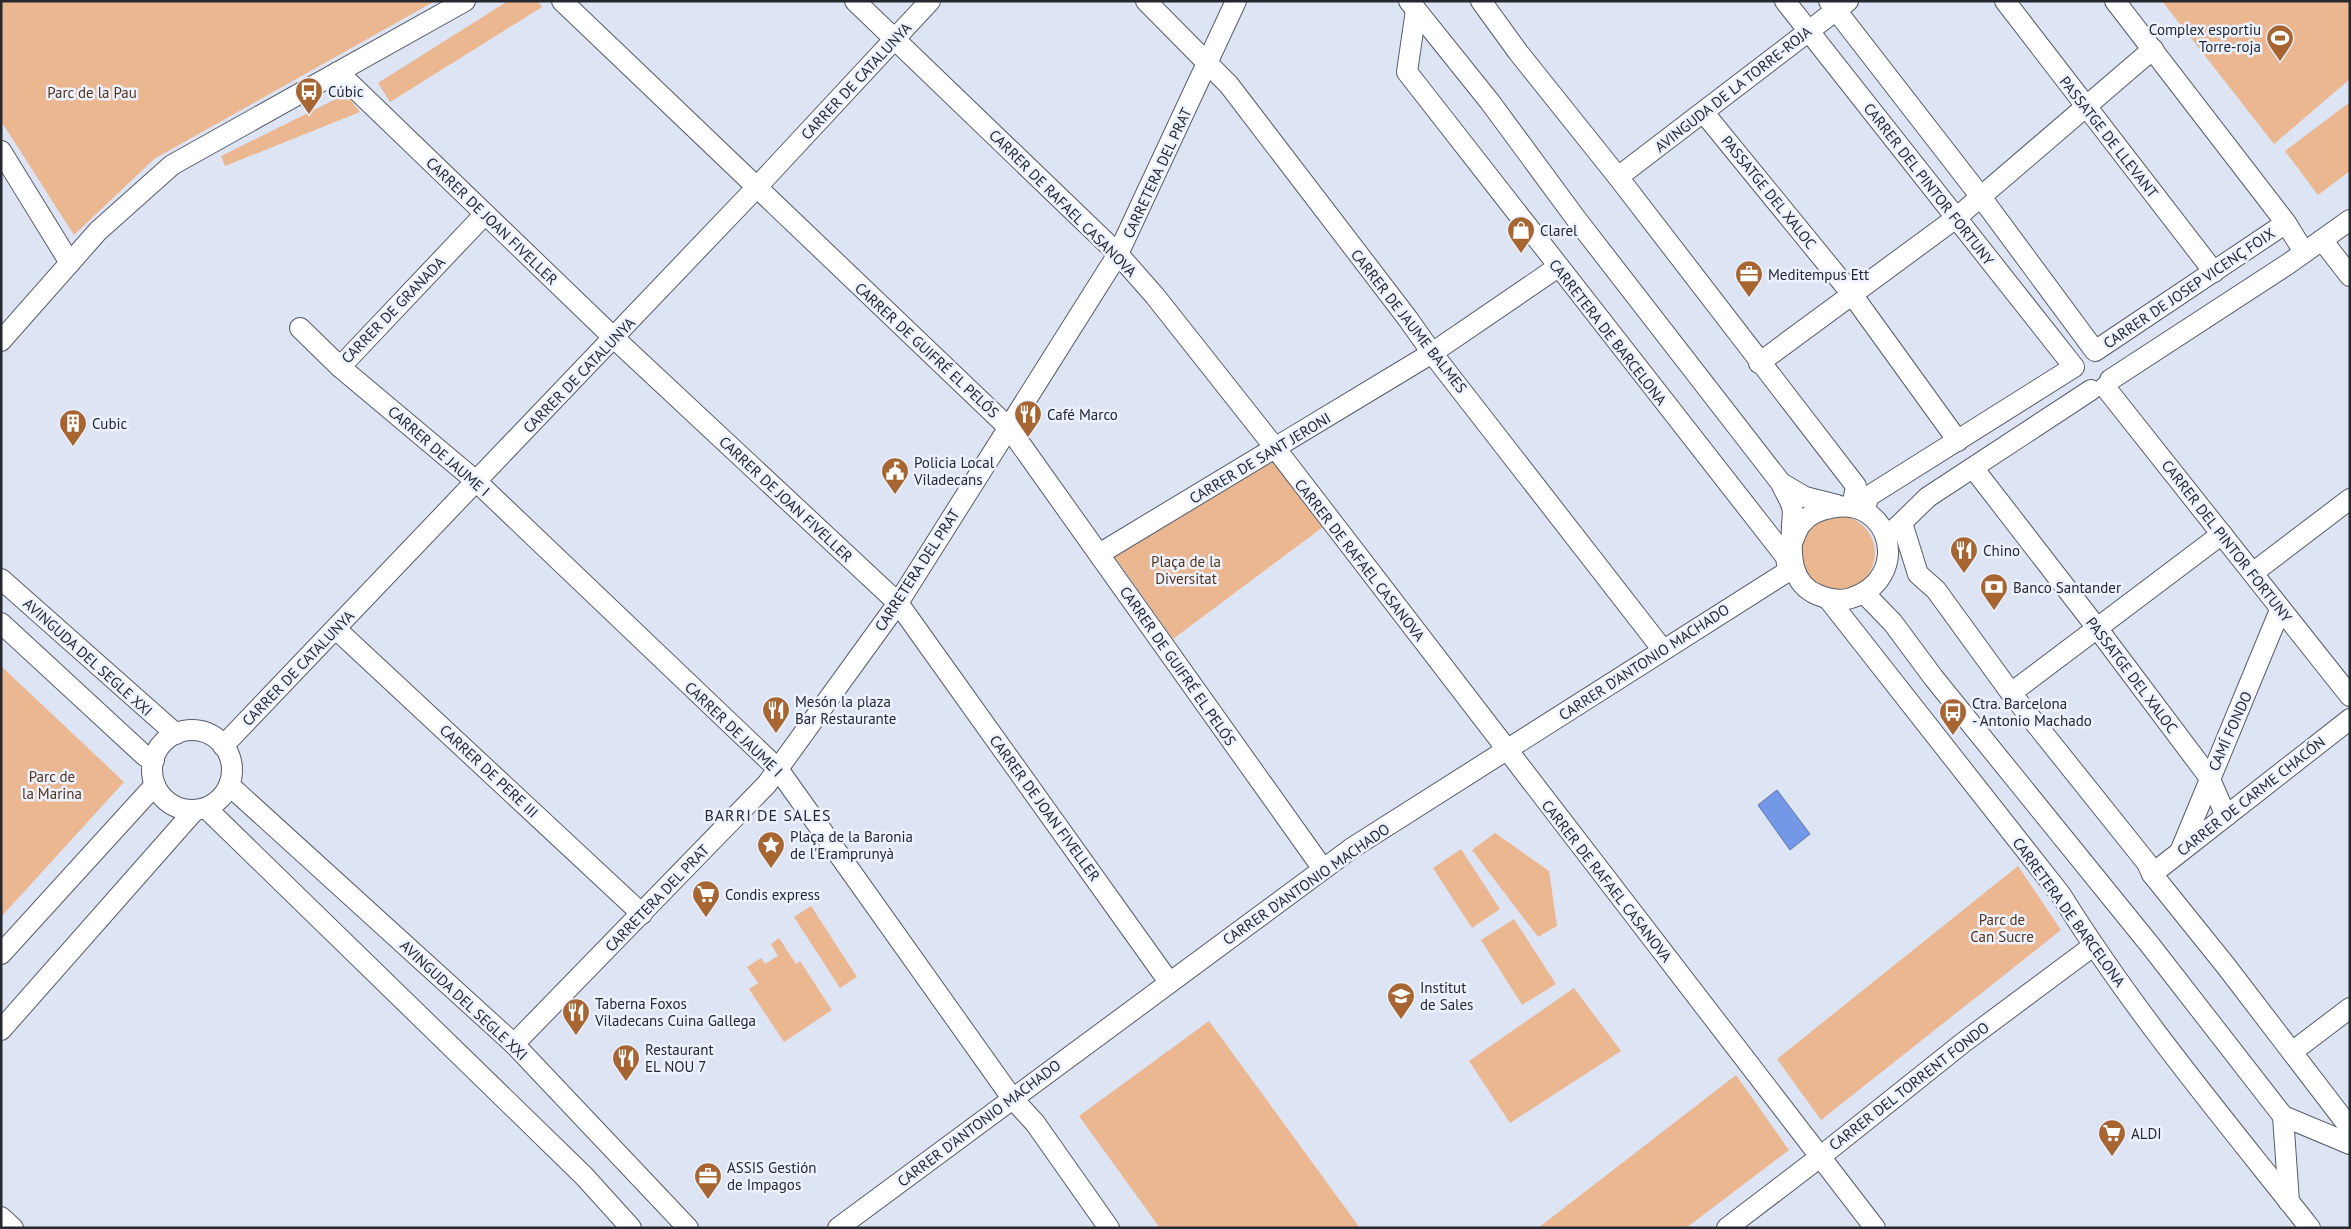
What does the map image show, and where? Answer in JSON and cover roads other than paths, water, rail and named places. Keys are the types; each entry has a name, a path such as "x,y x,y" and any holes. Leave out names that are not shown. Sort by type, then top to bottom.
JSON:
{"street":[{"path":"1,341 98,231 172,165 466,1"},
{"name":"CARRER DE GUIFRÉ EL PELÓS","path":"562,1 1009,428 1322,870"},
{"name":"CARRER DE RAFAEL CASANOVA","path":"855,1 1118,254 1154,296 1276,449 1875,1228"},
{"name":"CARRER DE CATALUNYA","path":"223,746 614,338 930,1"},
{"name":"CARRER DE JAUME BALMES","path":"1146,1 1229,85 1402,312 1426,357 1663,650"},
{"name":"CARRETERA DEL PRAT","path":"514,1044 767,784 898,603 1118,254 1236,1"},
{"path":"1481,1 1518,52 1618,177 1856,486 1852,508"},
{"name":"CARRER DEL PINTOR FORTUNY","path":"1785,1 2074,367"},
{"name":"PASSATGE DE LLEVANT","path":"2005,1 2214,272"},
{"path":"2115,1 2286,223"},
{"name":"CARRETERA DE BARCELONA","path":"1417,4 1407,72 1551,271 1786,557 1790,569"},
{"name":"CARRETERA DE BARCELONA","path":"1417,4 1577,220 1781,484 1792,508 1792,544"},
{"name":"AVINGUDA DE LA TORRE-ROJA","path":"1618,177 1704,113 1808,31 1837,4"},
{"name":"CARRER DEL PINTOR FORTUNY","path":"1837,4 2095,351"},
{"path":"1759,362 1956,218 2153,49"},
{"name":"CARRER DE JOAN FIVELLER","path":"338,72 614,338 898,603 1169,982"},
{"name":"PASSATGE DEL XALOC","path":"1704,113 1851,293 1958,441"},
{"path":"1,151 70,263"},
{"name":"CARRER DE GRANADA","path":"300,328 340,367 485,214"},
{"path":"1886,537 1928,498 2102,386 2350,220"},
{"name":"CARRER DE JOSEP VICENÇ FOIX","path":"2095,351 2286,223 2304,252"},
{"path":"2322,240 2350,276"},
{"name":"CARRER DE SANT JERONI","path":"1099,554 1426,357 1551,271"},
{"path":"1852,508 1878,522 1886,537 1889,550 1888,562 1884,573 1876,584 1864,593 1850,599 1829,600 1811,592 1790,569 1792,544 1801,523 1817,511 1852,508 2074,367 2079,357 2095,351 2104,355 2111,363 2113,373 2102,386 2085,389 2077,382 2074,367"},
{"name":"CARRER DE JAUME I","path":"340,367 477,482 778,769 1012,1098 1035,1123 1109,1228"},
{"name":"CARRER DEL PINTOR FORTUNY","path":"2102,386 2254,572 2280,610 2350,696"},
{"name":"PASSATGE DEL XALOC","path":"1974,469 2209,777 2226,816"},
{"name":"CARRETERA DE BARCELONA","path":"1781,484 1805,497 1852,508"},
{"path":"2254,572 2350,499"},
{"path":"1902,522 1918,574 1936,590 2012,693 2148,863 2152,874 2350,1128"},
{"path":"2012,693 2222,534"},
{"name":"CARRER D'ANTONIO MACHADO","path":"838,1228 1352,848 1790,569"},
{"name":"AVINGUDA DEL SEGLE XXI","path":"1,579 176,734"},
{"path":"1864,593 1902,633 1934,676 2150,945 2283,1116 2350,1144"},
{"name":"CARRETERA DE BARCELONA","path":"1829,600 2061,895 2093,946 2310,1228"},
{"name":"CAMÍ FONDO","path":"2180,852 2209,777 2280,610"},
{"path":"1,623 145,756 154,760"},
{"name":"CARRER DE PERE III","path":"336,629 642,914"},
{"name":"CARRER DE CARME CHACÓN","path":"2152,874 2350,719"},
{"path":"1,1030 200,809 222,796 229,784 232,768 223,746 214,737 202,732 188,730 176,734 162,744 154,760 152,772 155,785 162,797 174,806 200,809 584,1176 631,1228"},
{"name":"AVINGUDA DEL SEGLE XXI","path":"229,784 239,796 514,1044 688,1228"},
{"path":"1,954 155,785"},
{"name":"CARRER DEL TORRENT FONDO","path":"1727,1228 1820,1158 1964,1042 2093,946"},
{"path":"2292,1052 2350,1008"},
{"path":"2283,1116 2289,1202"},
{"path":"1,1217 13,1228"}],"water":[{"path":"1777,790 1810,834 1790,850 1758,805"}],"place":[{"name":"Complex esportiu Torre-roja","path":"2280,62"},
{"name":"Cúbic","path":"309,115"},
{"name":"Clarel","path":"1521,254"},
{"name":"Meditempus Ett","path":"1749,298"},
{"name":"Café Marco","path":"1028,438"},
{"name":"Cubic","path":"73,447"},
{"name":"Policia Local Viladecans","path":"895,495"},
{"name":"Chino","path":"1964,574"},
{"name":"Banco Santander","path":"1994,611"},
{"name":"Mesón la plaza Bar Restaurante","path":"776,734"},
{"name":"Ctra. Barcelona - Antonio Machado","path":"1953,736"},
{"name":"Plaça de la Baronia de l'Eramprunyà","path":"771,869"},
{"name":"Condis express","path":"706,918"},
{"name":"Institut de Sales","path":"1401,1020"},
{"name":"Taberna Foxos Viladecans Cuina Gallega","path":"576,1036"},
{"name":"Restaurant EL NOU 7","path":"626,1082"},
{"name":"ALDI","path":"2112,1157"},
{"name":"ASSIS Gestión de Impagos","path":"708,1200"}],"district":[{"name":"BARRI DE SALES","path":"768,815"}],"park label":[{"name":"Parc de la Pau","path":"92,92"},
{"name":"Plaça de la Diversitat","path":"1186,570"},
{"name":"Parc de la Marina","path":"52,784"},
{"name":"Parc de Can Sucre","path":"2002,928"}]}
